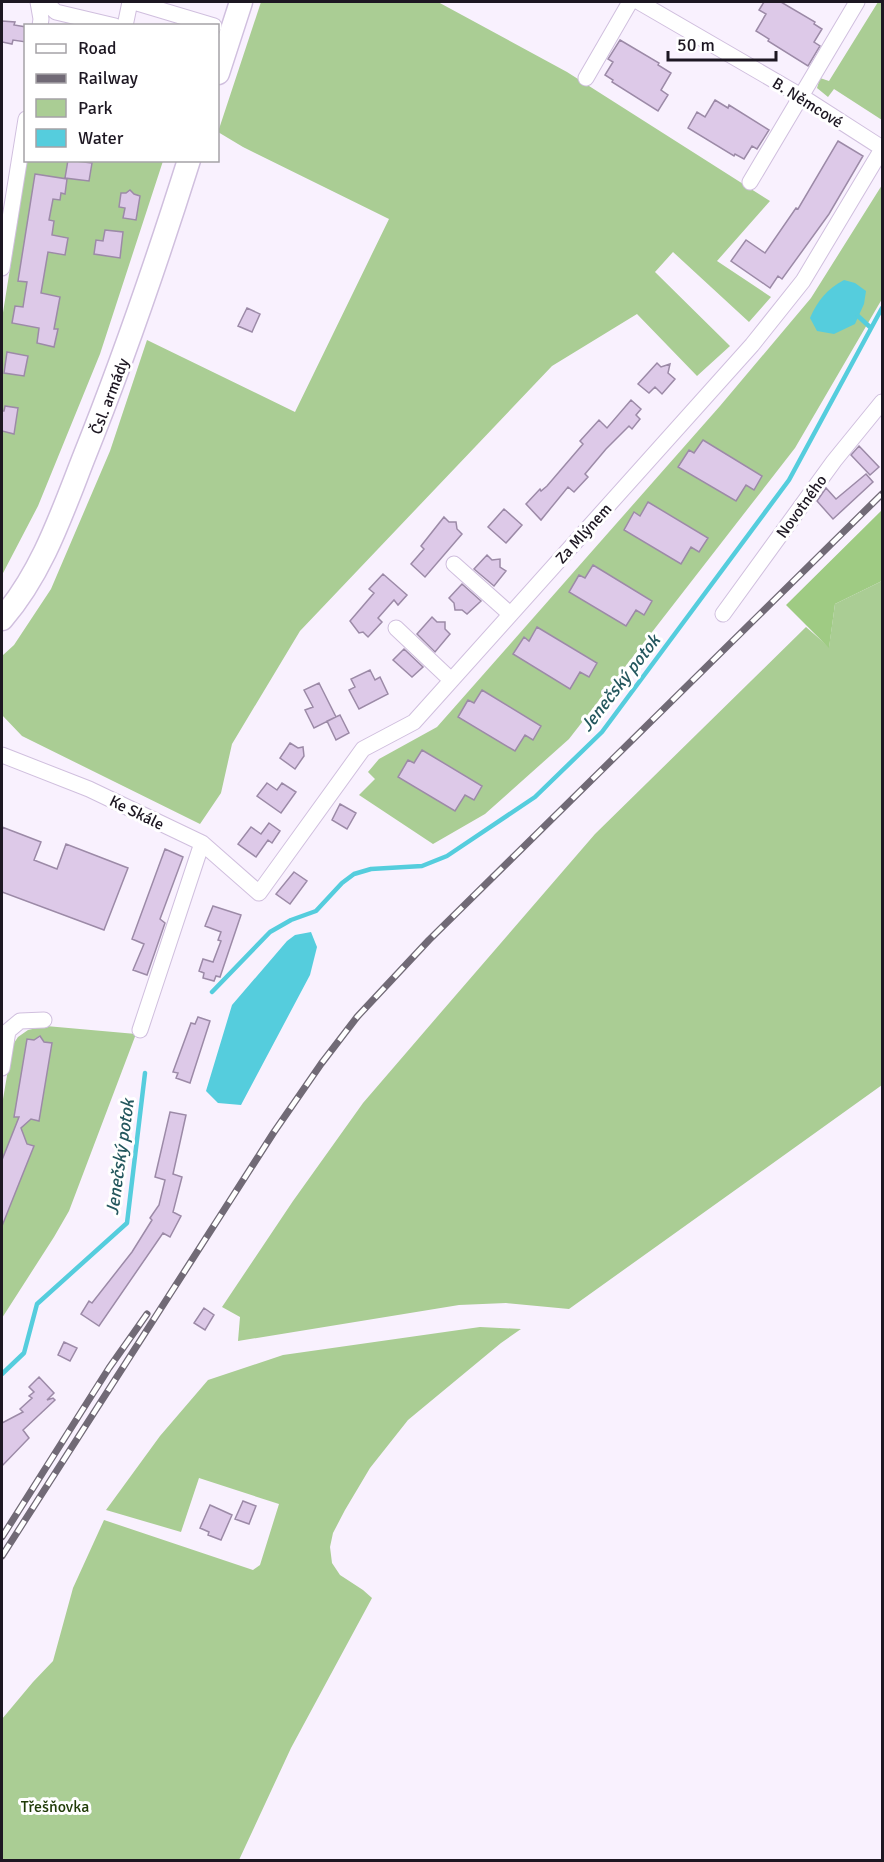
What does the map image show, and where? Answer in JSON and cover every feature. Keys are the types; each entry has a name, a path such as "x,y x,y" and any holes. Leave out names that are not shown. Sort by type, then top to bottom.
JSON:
{"main road":[{"path":"219,61 221,37 241,2"},
{"name":"Čsl. armády","path":"2,619 13,606 39,564 57,527 120,368 188,162"}],"street":[{"path":"38,2 40,24"},
{"path":"45,2 56,12 107,24"},
{"path":"126,24 132,2 188,24"},
{"path":"586,78 630,2"},
{"name":"B. Němcové","path":"639,2 801,96 882,149"},
{"path":"750,182 857,2"},
{"path":"2,268 24,131"},
{"name":"Za Mlýnem","path":"259,893 363,749 414,722 752,345 803,281 882,149"},
{"name":"Novotného","path":"723,614 834,461 882,402"},
{"path":"454,564 510,614"},
{"path":"396,628 451,680"},
{"name":"Ke Skále","path":"2,754 89,789 202,843 259,893"},
{"path":"140,1030 202,843"},
{"path":"2,1068 8,1032 20,1021 44,1020"}],"green space":[{"path":"261,2 438,2 567,72 770,201 717,261 771,297 749,322 673,252 655,272 730,346 697,376 637,314 552,366 300,631 232,744 221,793 200,824 22,736 2,715 2,656 14,645 51,589 110,451 147,340 295,412 389,219 243,147 219,133"},
{"path":"878,2 882,2 882,120 834,89 828,97 817,88 820,78 829,81"},
{"path":"27,162 163,162 100,354 38,506 2,575 2,319"},
{"path":"882,185 882,299 795,448 569,739 485,814 433,844 359,795 375,779 368,772 379,759 437,727 720,406 811,298"},
{"path":"882,510 882,581 835,604 829,648 786,605"},
{"path":"882,581 882,1085 569,1309 506,1303 459,1305 238,1341 240,1317 222,1307 293,1201 363,1103 595,834 806,627 829,647 835,604"},
{"path":"46,1026 136,1034 69,1211 2,1318 2,1105 12,1046 18,1037 28,1030"},
{"name":"Třešňovka","path":"480,1327 521,1329 408,1420 370,1468 333,1533 330,1547 332,1563 340,1575 372,1598 291,1748 239,1860 2,1860 2,1719 53,1661 73,1588 104,1520 253,1570 260,1565 279,1504 199,1478 181,1532 106,1510 160,1436 208,1380 283,1355"}],"water":[{"path":"844,280 855,283 866,291 864,304 855,324 834,334 817,331 810,318 813,312 828,291"},
{"path":"311,932 317,947 310,975 241,1105 218,1103 206,1091 232,1005 287,941 295,935"}],"building":[{"path":"764,2 781,2 815,22 814,24 822,29 814,42 820,46 808,66 756,31 766,14 759,10"},
{"path":"2,21 15,22 14,25 24,27 24,42 13,40 12,44 2,42"},
{"path":"620,40 659,63 658,65 671,73 661,90 668,95 658,111 612,82 613,80 605,75 613,62 608,59"},
{"path":"715,100 728,108 729,105 769,130 757,149 752,146 744,159 735,154 734,156 688,128 697,112 705,117"},
{"path":"838,141 863,156 829,214 782,279 778,276 770,288 731,261 746,240 765,253 796,208 798,209"},
{"path":"68,162 92,163 89,181 65,178"},
{"path":"35,174 67,179 65,194 61,193 60,200 53,199 49,220 54,221 52,235 68,238 65,255 48,252 41,293 60,297 54,329 58,329 54,347 37,343 39,328 12,323 15,306 23,307 27,282 18,281"},
{"path":"130,190 140,196 136,220 123,218 125,208 119,207 121,193"},
{"path":"105,230 123,232 120,258 94,254 96,240 103,241"},
{"path":"247,308 260,314 252,332 238,326"},
{"path":"7,352 28,356 24,376 4,373"},
{"path":"657,363 661,367 670,364 668,373 675,379 662,394 655,387 649,393 638,384"},
{"path":"631,400 641,409 636,415 640,419 632,429 629,426 606,449 585,474 588,477 574,492 568,487 541,520 526,504 540,489 541,491 547,486 583,444 580,441 599,420 607,428"},
{"path":"5,406 18,408 14,434 2,431 2,411"},
{"path":"703,440 762,476 754,490 746,485 736,501 678,467 689,450 694,453"},
{"path":"859,446 879,467 870,475 851,455"},
{"path":"866,474 873,482 833,519 817,501 826,488 836,499"},
{"path":"648,502 708,538 699,552 691,547 681,564 624,530 634,512 640,516"},
{"path":"504,509 522,525 506,543 488,527"},
{"path":"444,517 449,522 456,522 457,529 462,534 425,577 411,564 424,549 421,546"},
{"path":"487,555 492,560 500,559 500,567 506,571 494,586 474,569"},
{"path":"593,565 652,601 644,615 636,610 626,626 569,592 579,575 585,578"},
{"path":"383,574 407,595 398,605 394,600 378,618 382,622 368,637 363,632 359,633 350,621 374,593 369,589"},
{"path":"462,584 481,601 467,614 462,610 455,610 454,603 449,598"},
{"path":"432,617 437,622 445,622 445,629 450,634 435,652 417,634"},
{"path":"537,627 597,663 589,677 580,672 570,689 513,654 524,637 529,641"},
{"path":"404,649 423,667 412,677 393,660"},
{"path":"370,670 375,680 380,677 388,694 359,709 349,690 355,687 351,679"},
{"path":"319,683 336,717 314,728 305,710 313,707 304,690"},
{"path":"482,690 541,726 533,740 525,735 515,751 458,717 468,700 474,703"},
{"path":"340,715 349,733 336,740 327,721"},
{"path":"290,743 298,748 303,747 304,756 295,769 280,758"},
{"path":"422,750 482,786 474,800 465,795 455,811 398,777 408,760 414,763"},
{"path":"267,783 277,790 282,783 296,792 281,813 257,796"},
{"path":"340,804 356,813 347,829 332,820"},
{"path":"269,823 280,831 272,843 268,840 256,857 238,844 251,827 261,834"},
{"path":"2,827 41,842 34,860 57,869 66,844 128,868 104,930 2,892"},
{"path":"165,849 183,857 160,919 165,923 147,975 133,970 144,944 132,939"},
{"path":"294,872 307,881 290,904 276,894"},
{"path":"213,906 241,915 220,977 216,976 214,981 203,978 204,973 199,971 203,959 213,962 221,941 218,940 221,932 205,926"},
{"path":"198,1017 210,1021 190,1083 176,1078 178,1073 173,1072 191,1023 195,1024"},
{"path":"40,1036 44,1042 52,1043 39,1121 31,1119 21,1128 27,1144 34,1146 2,1226 2,1160 19,1117 14,1117 27,1039 34,1040"},
{"path":"170,1112 186,1115 173,1174 182,1177 173,1212 181,1216 170,1237 163,1233 99,1326 81,1314 89,1301 92,1303 132,1252 159,1205 165,1180 155,1177"},
{"path":"204,1308 214,1315 205,1330 194,1323"},
{"path":"64,1342 77,1348 70,1361 58,1355"},
{"path":"39,1377 54,1393 47,1400 53,1398 55,1400 23,1430 29,1438 2,1466 2,1423 23,1412 20,1409 32,1398 29,1396 34,1392 29,1387"},
{"path":"243,1501 256,1506 249,1524 235,1519"},
{"path":"210,1505 232,1515 221,1540 208,1535 209,1532 200,1528"}],"waterway":[{"name":"Jenečský potok","path":"212,992 270,932 291,920 316,911 342,883 354,874 371,869 422,866 447,856 535,797 602,732 789,480 882,308"},
{"path":"858,316 871,328"},
{"name":"Jenečský potok","path":"2,1374 24,1353 37,1304 127,1223 145,1073"}],"railway":[{"path":"2,1556 274,1132 357,1017 429,940 882,494"},
{"path":"2,1537 109,1368 147,1314"}]}
